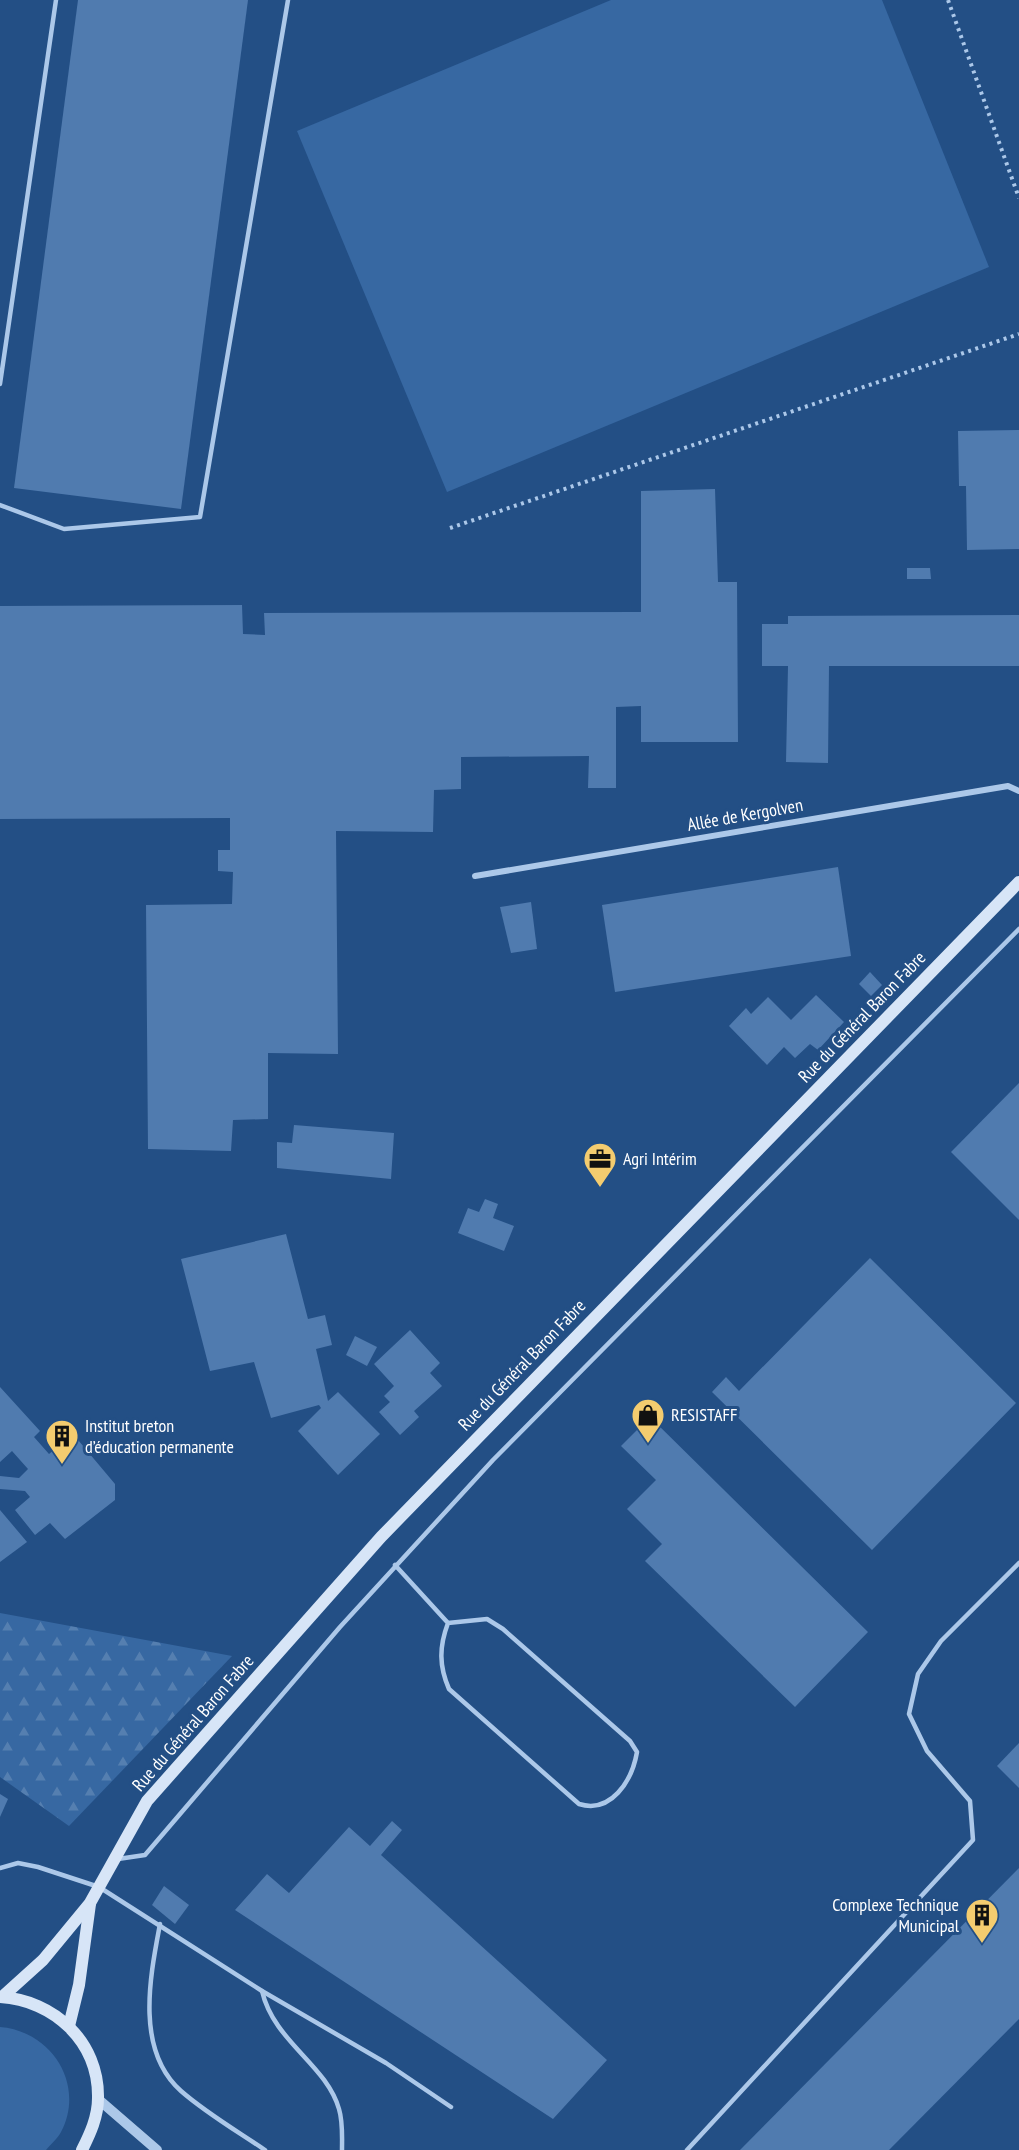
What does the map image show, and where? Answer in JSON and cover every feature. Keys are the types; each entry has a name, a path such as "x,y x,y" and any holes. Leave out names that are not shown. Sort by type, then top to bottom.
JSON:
{"main road":[{"name":"Rue du Général Baron Fabre","path":"1,1997 43,1960 90,1903 147,1801 381,1537 1019,882"},
{"name":"Rue du Général Baron Fabre","path":"69,2026 79,1986 90,1903"},
{"path":"1,1997 26,2001 49,2010 69,2026 85,2047 92,2064 98,2099 93,2127 82,2150"}],"street":[{"name":"Allée de Kergolven","path":"475,876 1008,786 1019,791"},
{"path":"98,2099 157,2150"}],"lane":[{"path":"0,384 56,0"},
{"path":"0,505 64,529 200,518 288,0"},
{"path":"113,1860 145,1855 395,1565 493,1460 1019,929"},
{"path":"687,2150 973,1840 970,1801 927,1751 909,1714 918,1674 941,1641 1019,1563"},
{"path":"395,1565 448,1623"},
{"path":"487,1619 503,1629 630,1741 638,1752 634,1770 626,1784 604,1804 591,1808 579,1804 449,1689 440,1668 442,1639 448,1623 487,1619"},
{"path":"0,1868 18,1863 99,1887 262,1991 386,2063 452,2107"},
{"path":"160,1924 148,2000 152,2034 163,2068 180,2091 265,2150"},
{"path":"262,1991 273,2020 327,2085 339,2106 342,2150"}],"path":[{"path":"948,0 1019,198"},
{"path":"450,528 1019,334"}],"green space":[{"path":"611,0 882,0 989,267 447,492 297,131"},
{"path":"0,1613 232,1656 69,1826 0,1777"},
{"path":"0,2027 35,2038 59,2063 66,2079 69,2096 68,2114 60,2134 46,2150 0,2150"}],"building":[{"path":"78,0 248,0 181,509 14,488"},
{"path":"1019,430 1019,549 967,550 966,486 959,486 958,431"},
{"path":"715,489 718,582 737,582 738,742 641,742 641,706 616,707 616,788 588,788 589,756 461,757 461,789 434,790 433,832 336,831 338,1054 268,1053 268,1119 233,1120 231,1151 148,1149 146,905 232,904 233,872 218,871 218,850 230,850 230,818 0,819 0,606 242,605 243,634 265,635 264,613 641,612 641,491"},
{"path":"907,568 930,568 931,579 907,579"},
{"path":"1019,615 1019,666 829,666 828,763 786,762 788,666 762,666 762,624 788,624 788,616"},
{"path":"838,867 851,956 615,992 602,905"},
{"path":"531,902 537,949 511,953 500,907"},
{"path":"870,972 882,985 871,996 859,984"},
{"path":"816,995 844,1022 818,1050 810,1044 795,1058 784,1047 767,1065 729,1026 746,1008 751,1014 768,997 791,1020"},
{"path":"1019,1083 1019,1220 951,1152"},
{"path":"294,1125 394,1133 391,1179 277,1168 277,1142 292,1143"},
{"path":"485,1199 498,1204 493,1218 514,1226 504,1251 458,1233 468,1208 479,1212"},
{"path":"286,1234 308,1319 325,1315 332,1345 316,1349 328,1401 338,1392 380,1434 338,1475 298,1431 321,1408 319,1405 271,1418 254,1362 210,1371 181,1259"},
{"path":"870,1258 1016,1403 872,1550 712,1392 726,1377 739,1391"},
{"path":"410,1330 440,1363 430,1373 442,1386 414,1411 419,1417 400,1435 379,1412 390,1402 384,1396 394,1386 374,1364"},
{"path":"355,1336 377,1347 367,1366 346,1355"},
{"name":"Institut breton d’éducation permanente","path":"0,1387 40,1431 34,1437 49,1454 73,1434 115,1484 115,1500 65,1539 50,1523 35,1535 15,1510 30,1497 25,1491 0,1489 0,1476 19,1478 28,1469 12,1451 0,1462"},
{"path":"650,1417 868,1632 795,1707 645,1561 662,1544 627,1509 656,1480 621,1446"},
{"path":"0,1510 27,1542 0,1562"},
{"path":"1019,1743 1019,1788 997,1766"},
{"path":"0,1794 8,1799 0,1817"},
{"path":"392,1821 402,1830 381,1855 607,2060 553,2119 235,1910 267,1874 289,1893 349,1827 370,1846"},
{"name":"Complexe Technique Municipal","path":"1019,1868 1019,2019 889,2150 740,2150"},
{"path":"164,1886 189,1905 175,1924 152,1905"}],"place":[{"name":"Agri Intérim","path":"600,1188"},
{"name":"RESISTAFF","path":"648,1444"},
{"name":"Institut breton d’éducation permanente","path":"62,1465"},
{"name":"Complexe Technique Municipal","path":"982,1944"}]}
